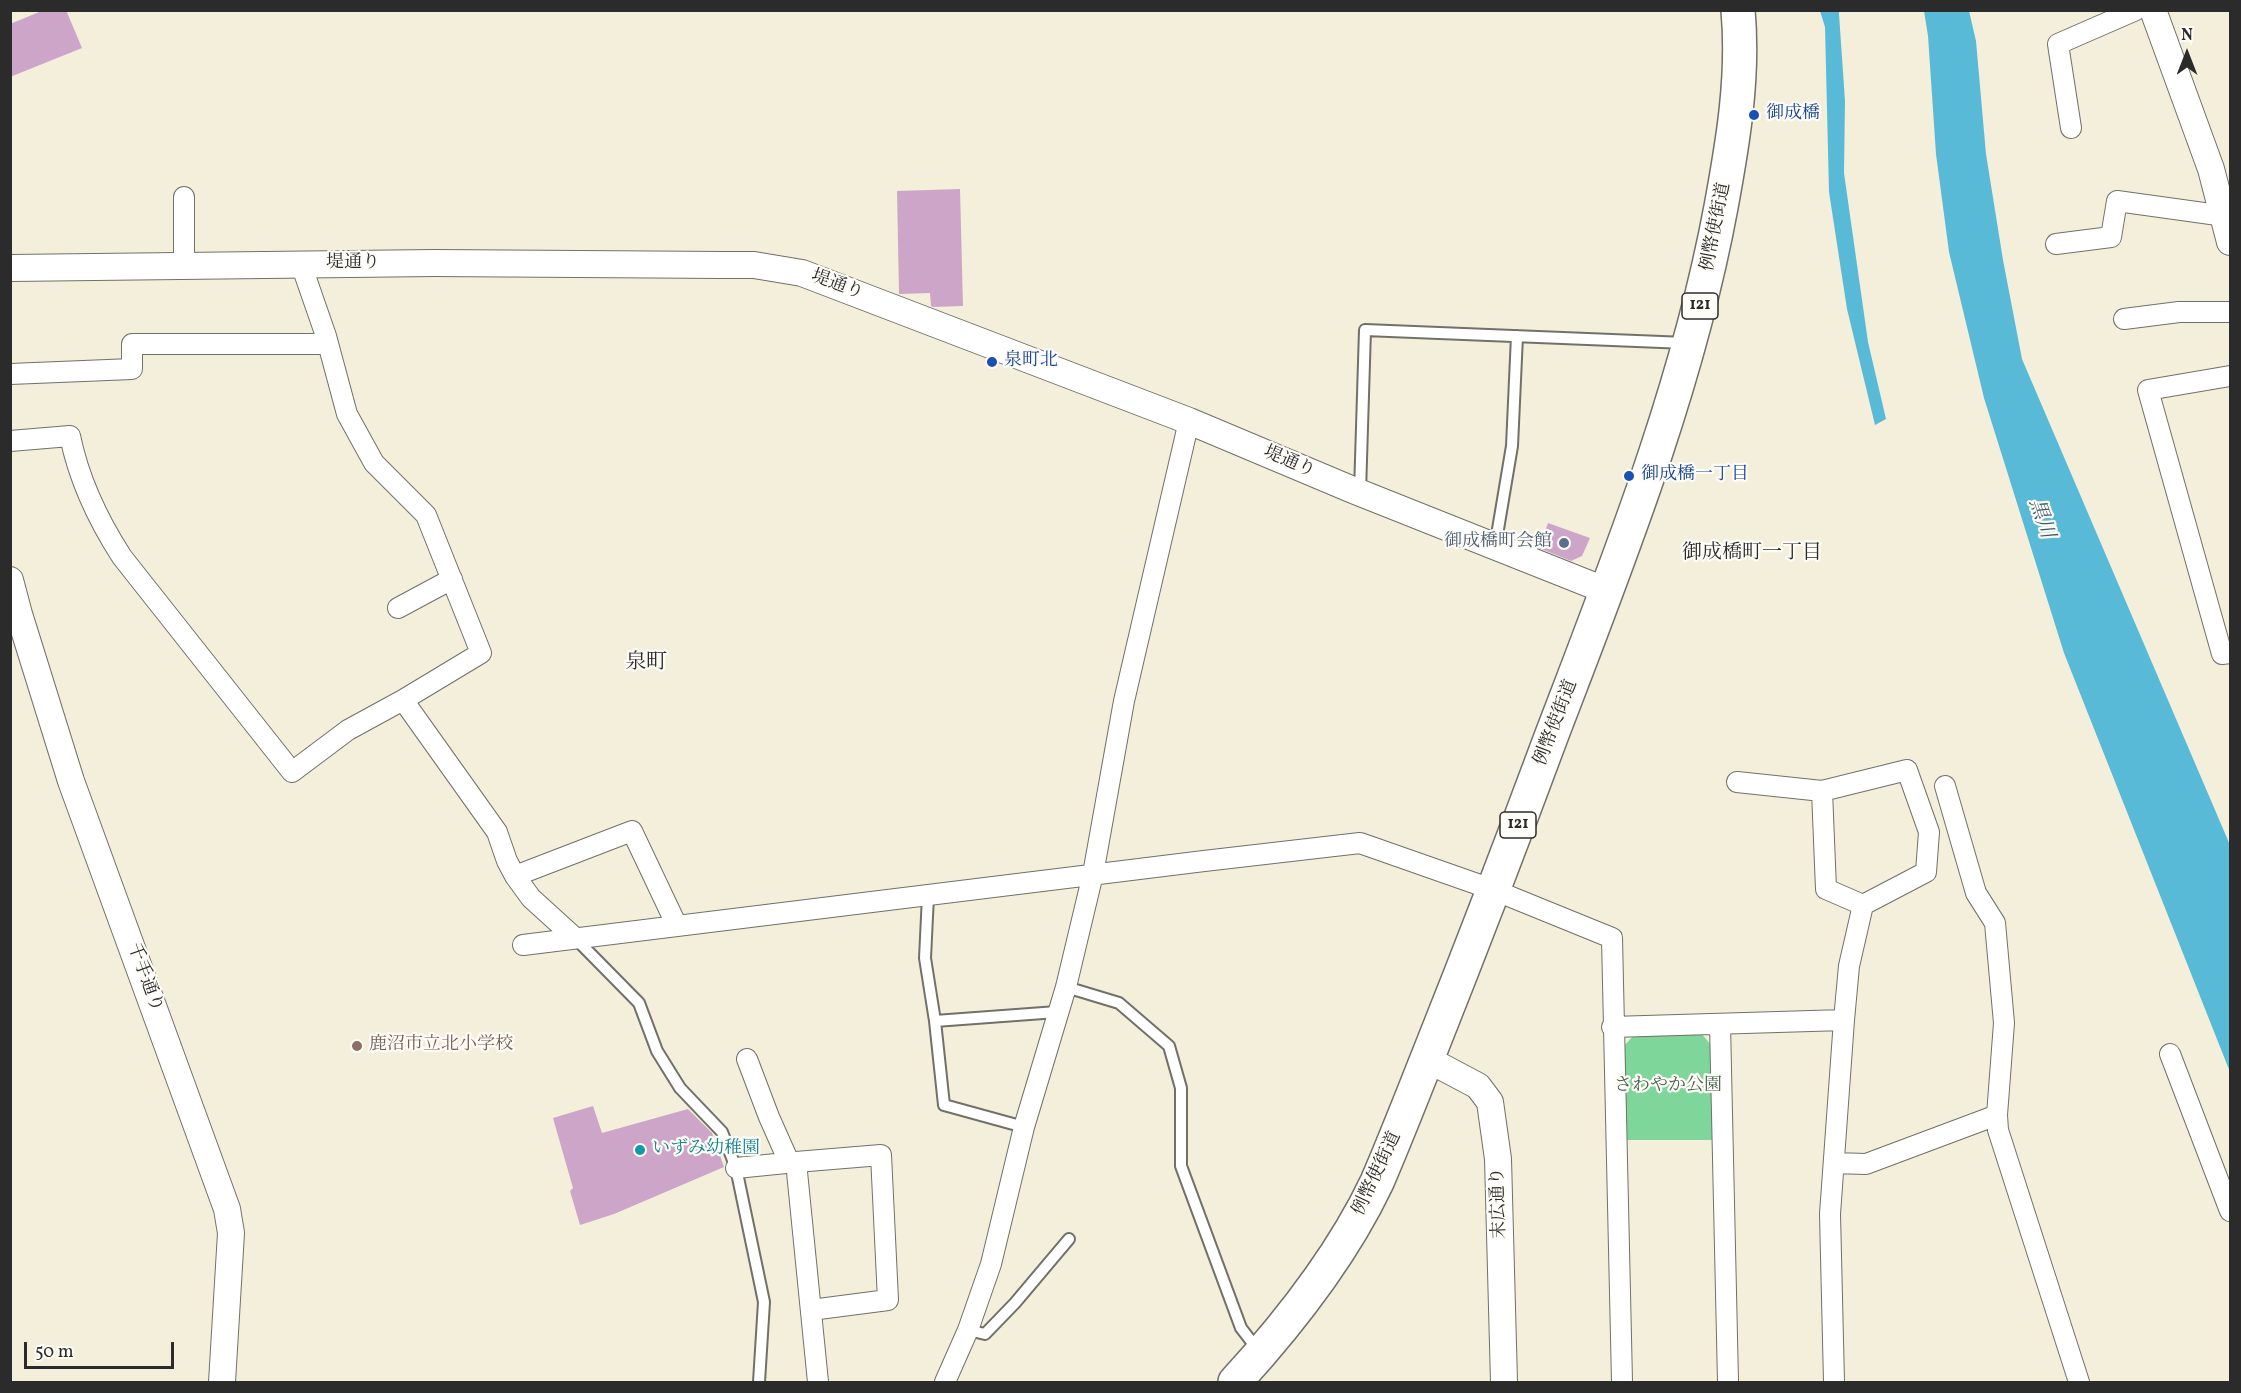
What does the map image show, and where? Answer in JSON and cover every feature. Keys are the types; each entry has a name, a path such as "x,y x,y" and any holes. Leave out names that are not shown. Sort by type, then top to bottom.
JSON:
{"highway":[{"name":"例幣使街道","path":"1248,1373 1330,1264 1365,1207 1394,1144 1494,890 1607,591 1654,458 1698,315 1736,128 1739,95 1738,10"}],"street":[{"path":"2071,128 2058,44 2136,10"},
{"path":"2153,10 2187,101 2224,216 2230,242"},
{"path":"184,197 184,265"},
{"path":"2056,244 2111,237 2117,201 2224,216"},
{"path":"10,441 70,436 88,495 103,528 122,558 292,772 348,730 481,653 426,514 374,463 347,414 328,344 301,264"},
{"name":"堤通り","path":"10,268 301,264 734,265 777,268 802,273 1190,421 1360,493 1607,591"},
{"path":"2124,319 2179,312 2230,312"},
{"path":"10,374 132,369 132,344 328,344"},
{"path":"2230,376 2148,390 2222,654 2230,653"},
{"path":"945,1383 968,1330 991,1264 1024,1126 1066,987 1093,874 1124,701 1190,421"},
{"path":"398,608 452,579"},
{"name":"千手通り","path":"10,580 71,781 227,1209 231,1233 222,1383"},
{"path":"403,700 497,832 515,876 531,898 575,938"},
{"path":"1737,782 1822,791 1907,770 1929,832 1926,872 1863,905 1849,966 1830,1214 1834,1383"},
{"path":"1945,786 1976,893 1995,923 2004,1023 1997,1114 1998,1130 2079,1383"},
{"path":"1822,791 1826,889 1863,905"},
{"path":"515,876 632,831 676,926"},
{"path":"524,945 1360,843 1494,890 1612,938 1612,1027 1622,1383"},
{"path":"1612,1027 1844,1020"},
{"path":"1720,1024 1728,1383"},
{"path":"2170,1054 2230,1211"},
{"path":"747,1059 769,1117 792,1162 818,1383"},
{"name":"末広通り","path":"1427,1059 1478,1086 1490,1102 1498,1159 1504,1383"},
{"path":"1834,1163 1866,1164 1997,1114"},
{"path":"736,1168 881,1155 888,1300 811,1310"}],"lane":[{"path":"1360,493 1365,330 1689,343"},
{"path":"1495,546 1512,446 1517,336"},
{"path":"928,896 925,958 935,1021 944,1105 1024,1126"},
{"path":"575,938 639,1003 657,1051 680,1088 722,1132 736,1168 764,1302 759,1383"},
{"path":"1066,987 1119,1003 1169,1046 1181,1088 1181,1166 1241,1328 1248,1373"},
{"path":"935,1021 1057,1012"},
{"path":"968,1330 985,1334 1015,1303 1069,1239"}],"green space":[{"name":"さわやか公園","path":"1701,1033 1711,1045 1714,1140 1626,1140 1623,1047 1634,1035"}],"water":[{"path":"1820,11 1839,11 1845,101 1844,173 1868,342 1886,419 1875,425 1847,309 1829,192 1825,27"},
{"name":"黒川","path":"1924,11 1969,11 1976,41 1986,154 2022,359 2230,845 2230,1072 2064,653 1984,398 1949,252 1936,154 1928,36"}],"building":[{"path":"44,10 66,10 82,48 10,77 10,24"},
{"path":"960,189 963,306 933,307 930,293 899,294 897,191"},
{"name":"御成橋町会館","path":"1548,523 1590,538 1582,556 1571,561 1539,548"},
{"name":"いずみ幼稚園","path":"593,1106 602,1133 688,1109 712,1133 724,1167 614,1214 580,1225 570,1191 573,1188 553,1118"}],"place":[{"name":"御成橋","path":"1754,115"},
{"name":"泉町北","path":"992,362"},
{"name":"御成橋一丁目","path":"1629,476"},
{"name":"御成橋町会館","path":"1564,543"},
{"name":"鹿沼市立北小学校","path":"357,1046"},
{"name":"いずみ幼稚園","path":"640,1150"}],"district":[{"name":"御成橋町一丁目","path":"1752,554"},
{"name":"泉町","path":"646,664"}]}
